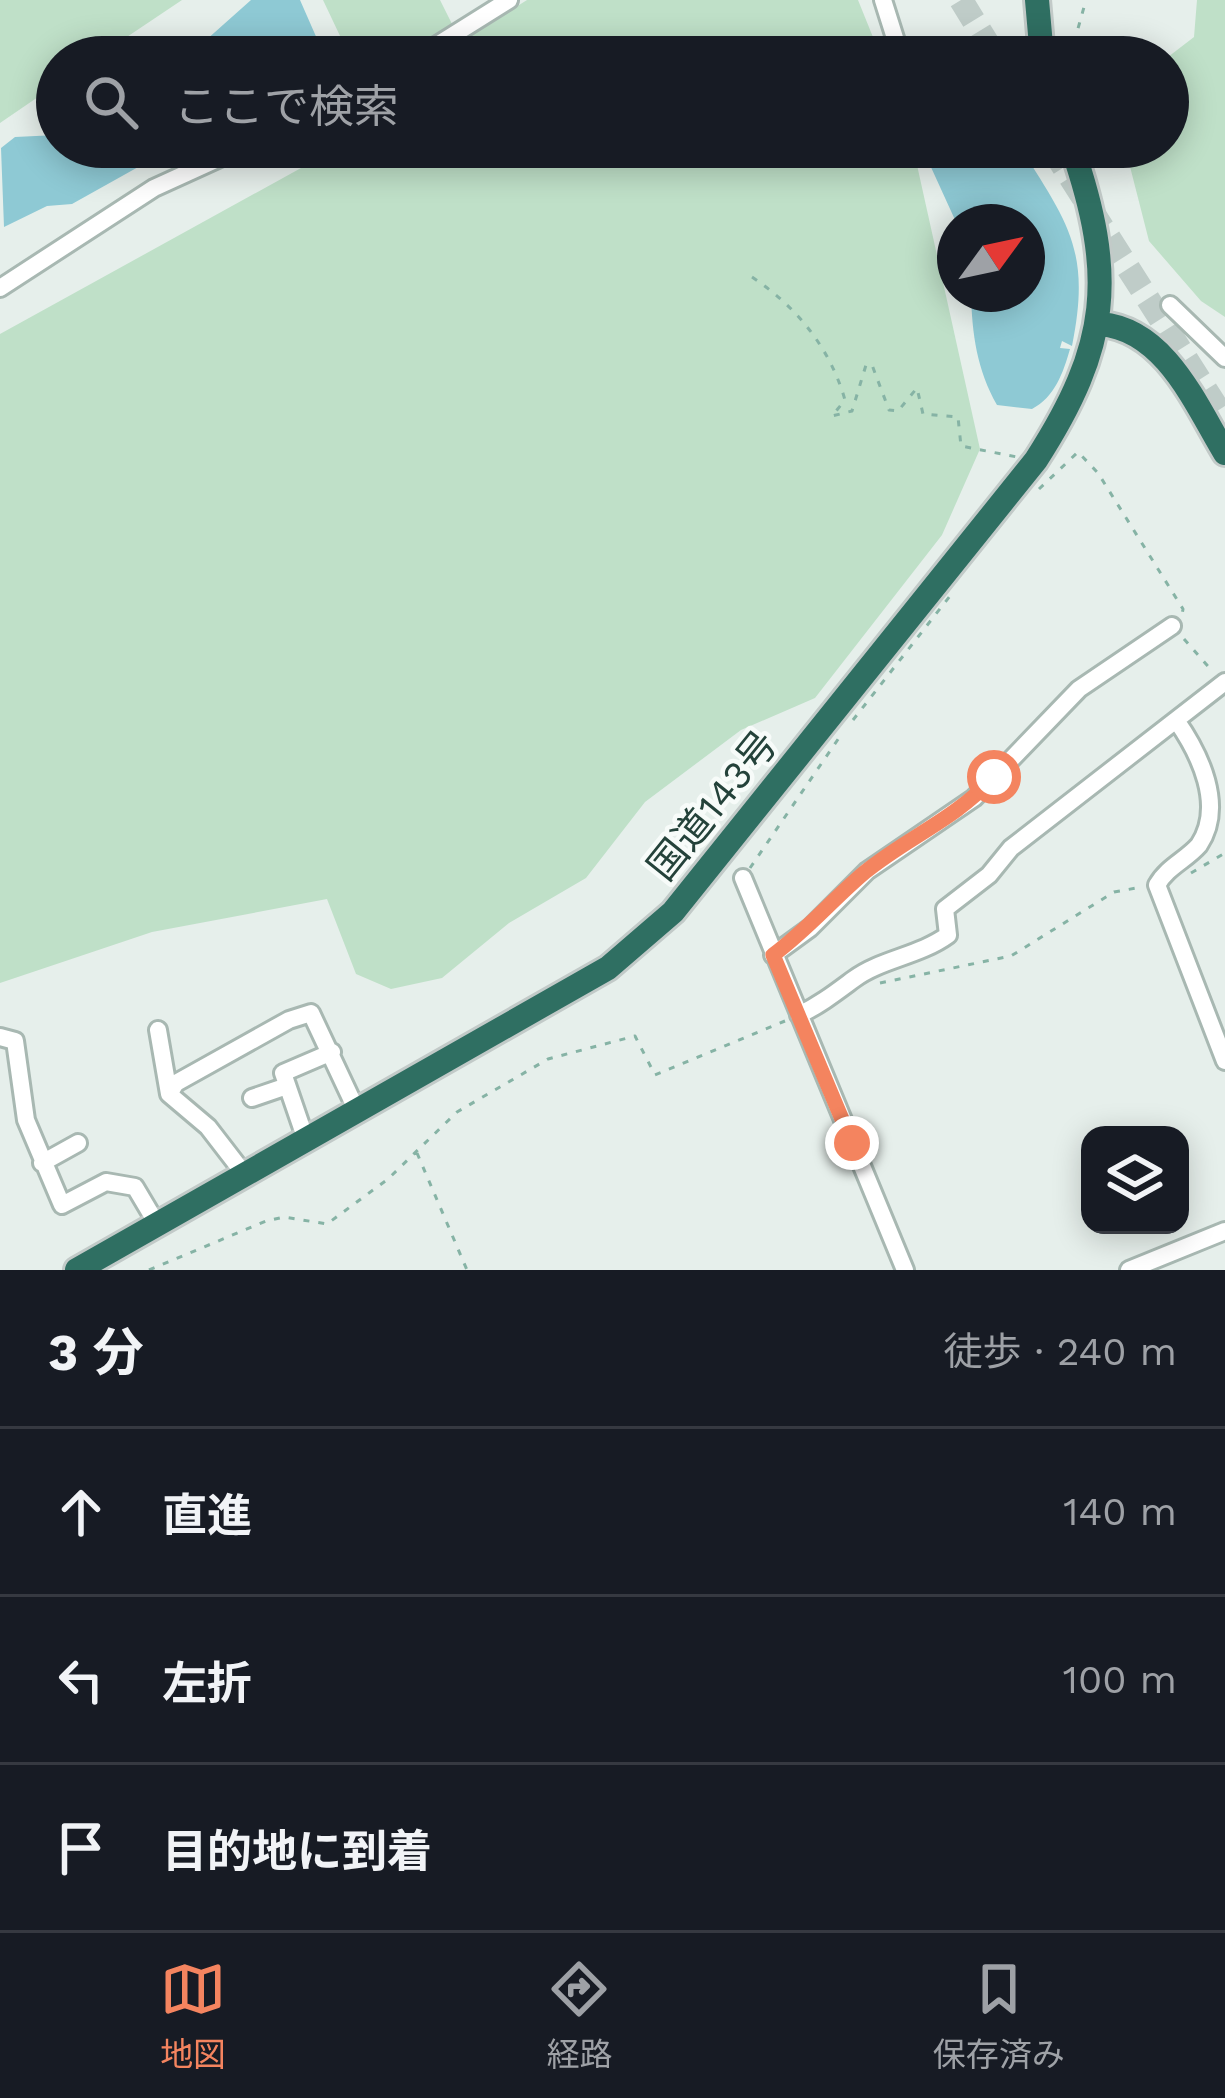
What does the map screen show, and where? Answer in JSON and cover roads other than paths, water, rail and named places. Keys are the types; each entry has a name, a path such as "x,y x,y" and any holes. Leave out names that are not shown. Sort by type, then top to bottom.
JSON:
{"highway":[{"path":"1037,0 1040,36"},
{"name":"国道143号","path":"76,1270 642,943 1036,460 1080,386 1101,324 1099,241 1078,168"},
{"path":"1101,324 1119,326 1156,350 1225,453"}],"street":[{"path":"452,36 509,0"},
{"path":"883,0 894,36"},
{"path":"0,287 154,188 198,168"},
{"path":"1170,304 1225,358"},
{"path":"773,955 810,928 867,871 974,798 1079,689 1172,626"},
{"path":"799,1015 838,996 856,977 923,954 948,935 945,909 1103,772 1223,684"},
{"path":"1176,720 1209,775 1212,805 1209,830 1198,847 1157,885 1225,1061"},
{"path":"743,878 905,1270"},
{"path":"169,1094 176,1083 289,1020 311,1013 357,1111"},
{"path":"158,1030 169,1094 208,1127 245,1174"},
{"path":"0,1037 15,1041 26,1120 62,1205 106,1182 135,1187 157,1225"},
{"path":"306,1140 283,1073 332,1052"},
{"path":"252,1098 287,1086"},
{"path":"42,1163 78,1143"},
{"path":"1129,1270 1225,1231"}],"water":[{"path":"251,0 300,0 316,36 211,36"},
{"path":"36,136 36,168 136,168 72,204 47,206 4,227 1,148 15,137"},
{"path":"931,168 1033,168 1072,240 1079,286 1072,346 1062,341 1060,348 1070,349 1047,398 1032,409 997,405 985,379 972,312 1045,312 1045,204 948,204"}],"tunnel":[{"path":"961,0 983,36"},
{"path":"1064,168 1225,420"}]}
